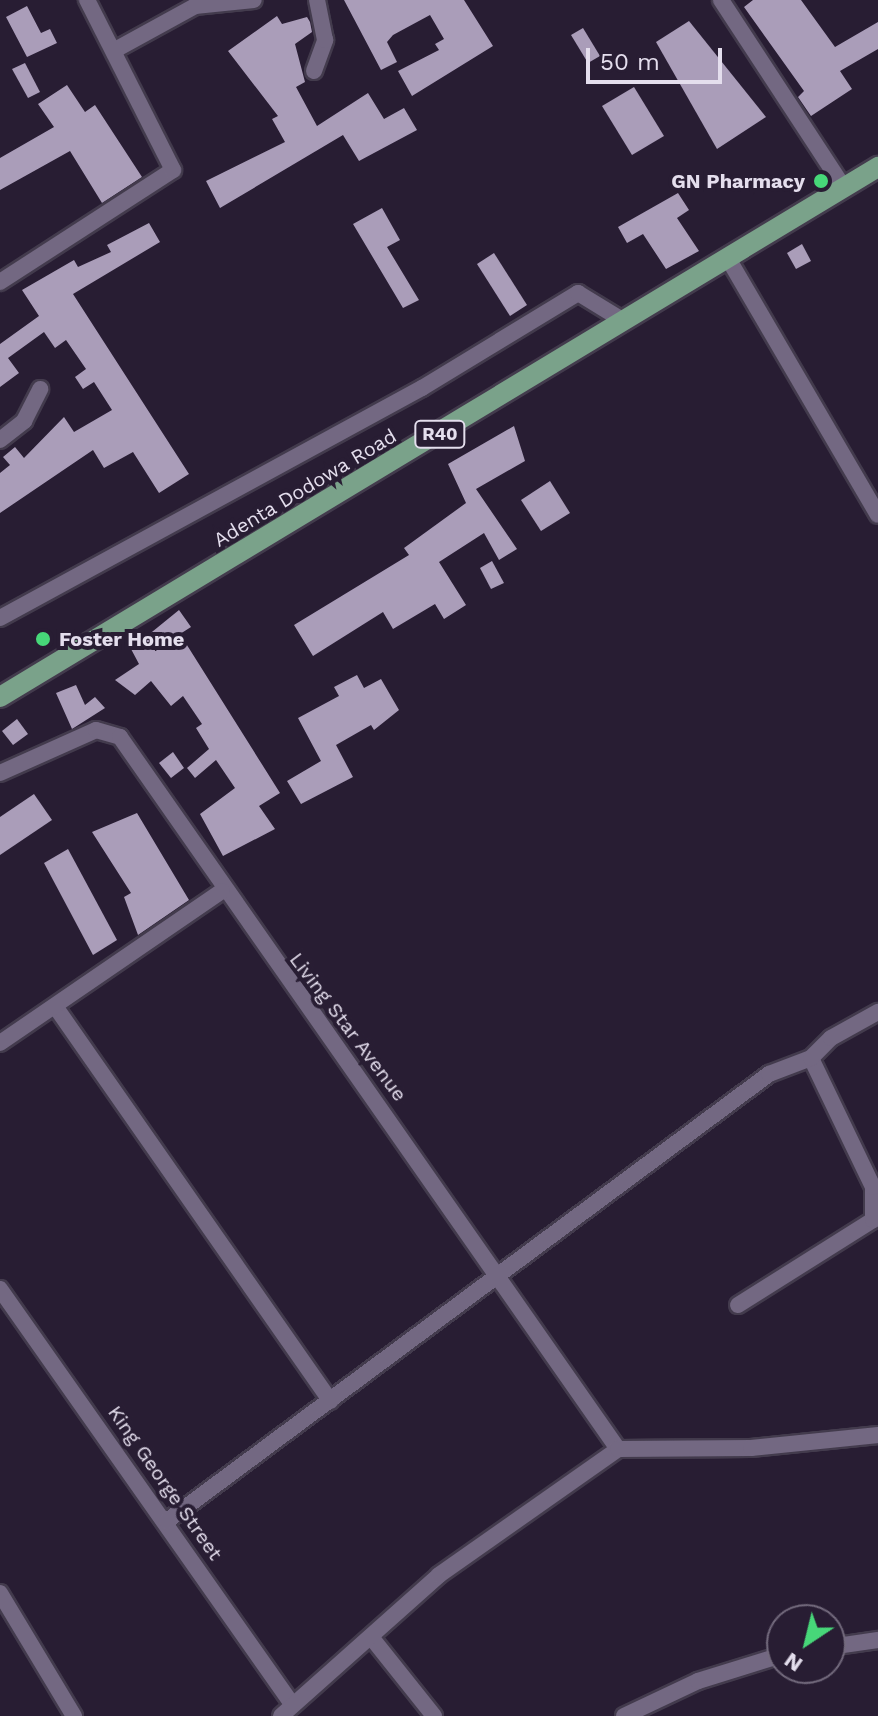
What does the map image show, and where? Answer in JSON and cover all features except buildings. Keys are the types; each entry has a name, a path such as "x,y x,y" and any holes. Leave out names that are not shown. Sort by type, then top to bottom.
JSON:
{"main road":[{"name":"Adenta Dodowa Road","path":"0,697 622,320 729,260 878,167"}],"street":[{"path":"0,282 173,170 115,50 87,0"},
{"path":"115,50 195,6 254,0"},
{"path":"314,71 325,40 317,0"},
{"path":"721,0 844,188"},
{"path":"729,260 878,515"},
{"path":"0,618 422,388 578,293 622,320"},
{"path":"0,440 24,421 40,389"},
{"name":"Living Star Avenue","path":"0,773 96,730 113,732 222,891 394,1120 497,1279 618,1449"},
{"path":"0,1043 57,1009 222,891"},
{"path":"57,1009 330,1401"},
{"path":"167,1521 497,1279 769,1074 811,1058 831,1038 878,1012"},
{"path":"738,1305 873,1220 873,1187 811,1058"},
{"name":"King George Street","path":"0,1289 167,1521 287,1710"},
{"path":"287,1710 439,1575 618,1449 751,1448 878,1435"},
{"path":"0,1593 74,1716"},
{"path":"371,1637 434,1716"},
{"path":"846,1645 878,1640"},
{"path":"624,1716 698,1681 766,1660"}],"place":[{"name":"GN Pharmacy","path":"821,181"},
{"name":"Foster Home","path":"43,639"}]}
